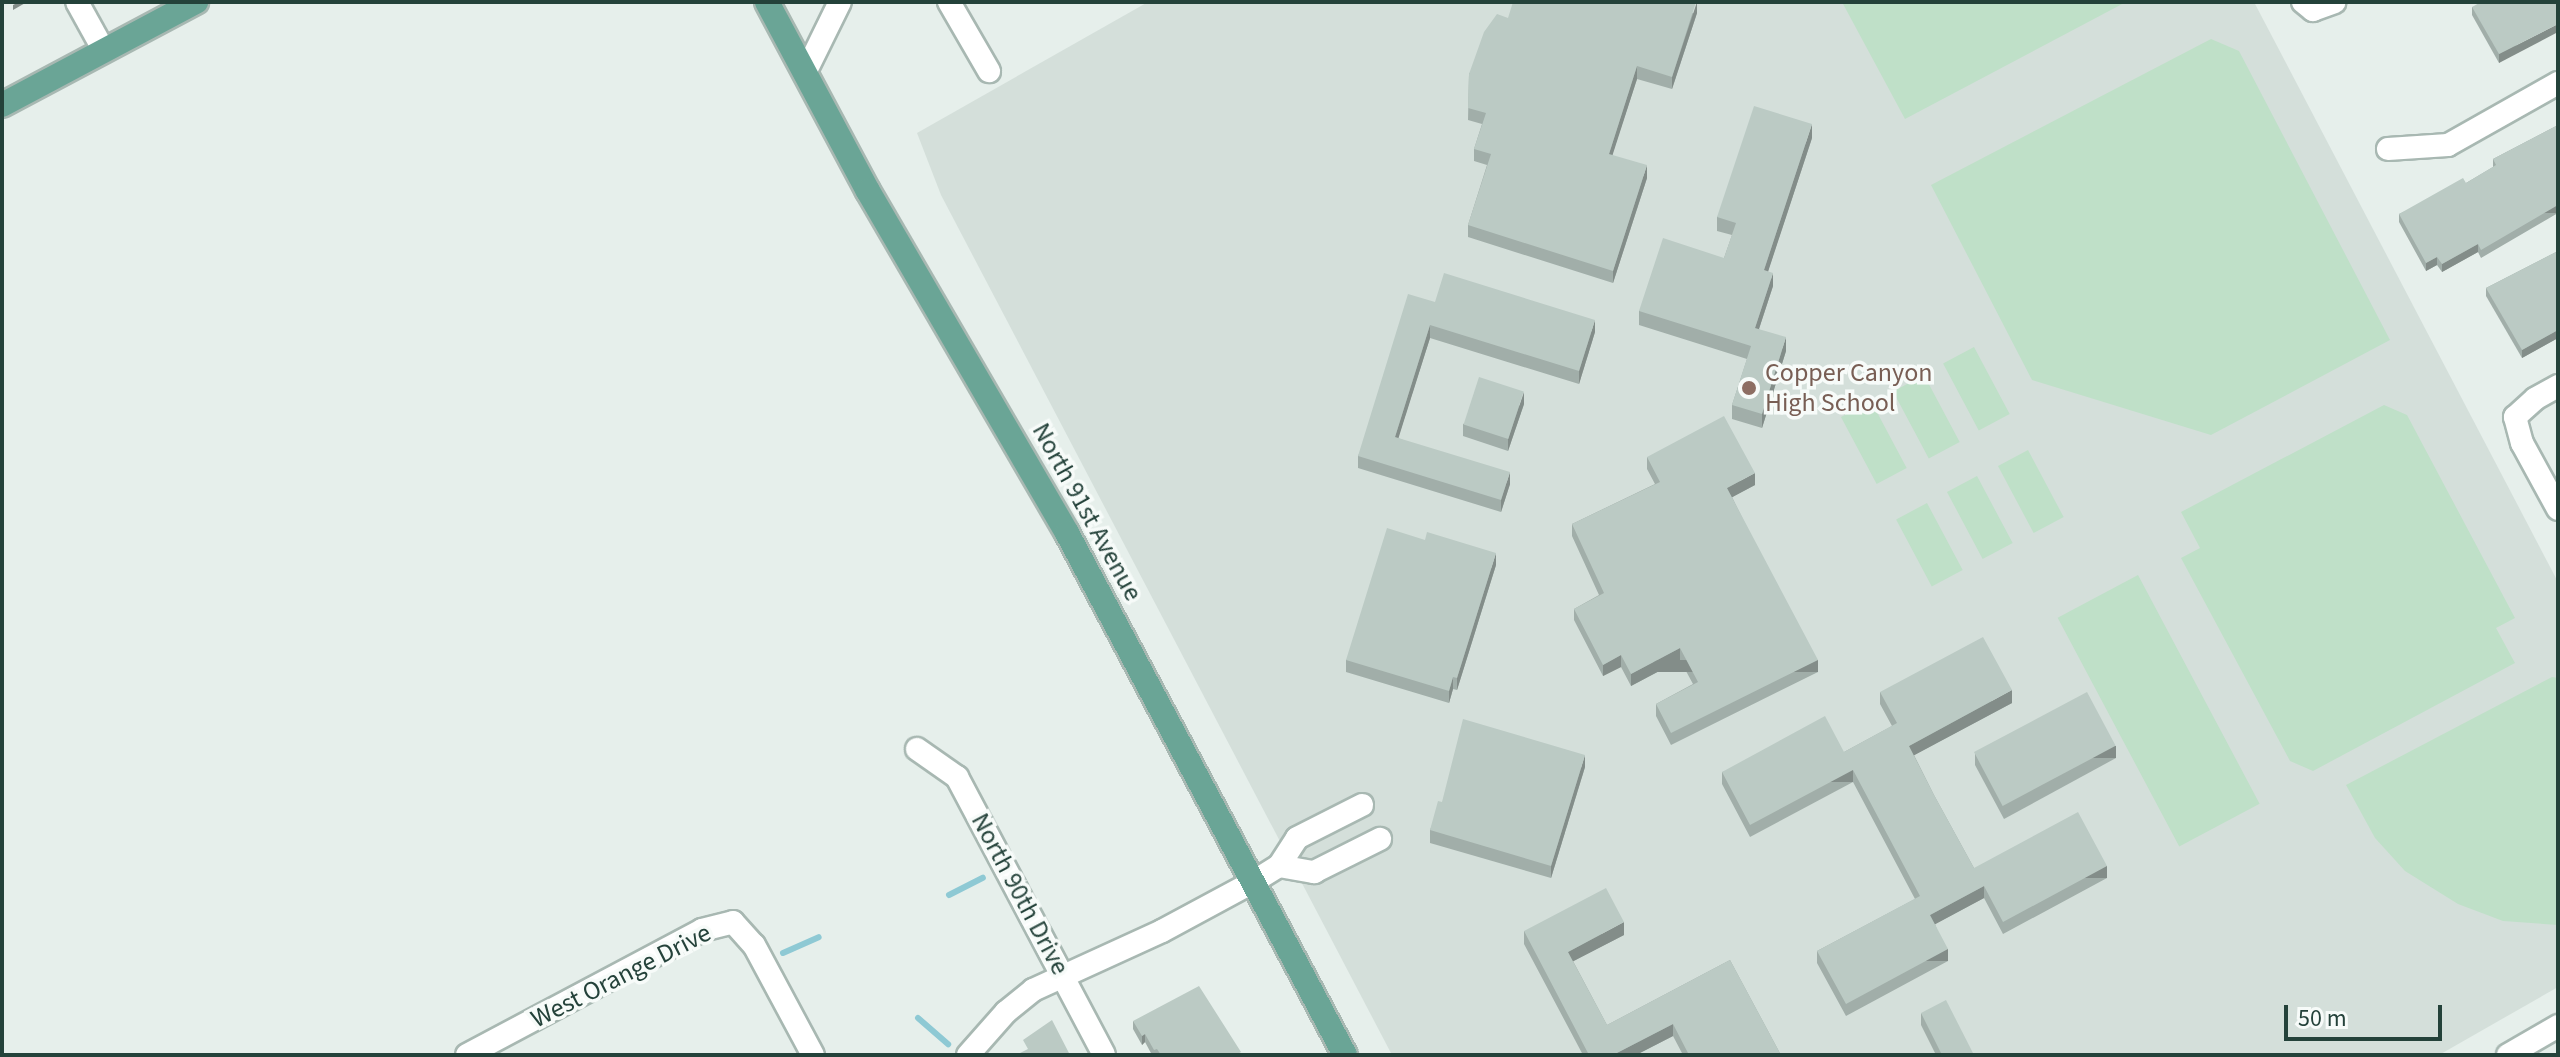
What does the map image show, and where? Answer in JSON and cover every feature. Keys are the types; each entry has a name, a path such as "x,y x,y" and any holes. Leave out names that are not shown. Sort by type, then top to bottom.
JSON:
{"main road":[{"path":"2,105 196,2"},
{"name":"North 91st Avenue","path":"767,2 868,191 1060,520 1345,1055"}],"street":[{"path":"77,2 104,51"},
{"path":"805,73 840,2"},
{"path":"949,2 989,71"},
{"path":"2308,6 2335,2"},
{"path":"2388,149 2448,145 2558,83"},
{"path":"2558,386 2535,399 2515,417 2522,443 2558,509"},
{"name":"North 90th Drive","path":"917,749 957,777 1104,1055"},
{"path":"968,1055 1006,1012 1033,990 1162,931 1253,882 1279,866 1297,838 1362,805"},
{"path":"1279,866 1314,872 1380,839"},
{"name":"West Orange Drive","path":"467,1055 702,930 733,922 754,945 813,1055"},
{"path":"2508,1055 2558,1026"}],"shaded area":[{"name":"Copper Canyon High School","path":"1148,2 2254,2 2558,582 2558,987 2439,1055 1392,1055 941,195 917,133"}],"green space":[{"path":"1842,2 2126,2 1905,119"},
{"path":"2211,39 2239,51 2390,340 2211,435 2032,380 1931,185"},
{"path":"1974,347 2010,414 1979,431 1943,363"},
{"path":"1924,375 1960,442 1929,459 1893,391"},
{"path":"1871,401 1907,468 1877,484 1841,417"},
{"path":"2384,405 2407,415 2515,618 2496,628 2515,663 2313,771 2290,761 2181,558 2200,548 2181,512"},
{"path":"2028,450 2064,517 2034,533 1998,466"},
{"path":"1977,476 2013,543 1983,559 1947,492"},
{"path":"1927,503 1963,570 1932,587 1896,519"},
{"path":"2138,575 2260,804 2179,846 2058,618"},
{"path":"2552,677 2558,678 2558,925 2503,921 2458,904 2405,871 2375,838 2346,785"}],"building":[{"path":"1513,2 1696,2 1672,77 1637,66 1609,154 1647,165 1613,271 1468,225 1491,154 1474,149 1486,113 1468,108 1469,74 1484,32 1497,14 1508,18"},
{"path":"2481,2 2558,2 2558,24 2499,54 2472,7"},
{"path":"1754,106 1812,124 1764,270 1773,273 1755,328 1786,337 1762,414 1732,405 1751,346 1639,311 1663,238 1724,258 1736,223 1717,217"},
{"path":"2558,125 2558,205 2481,250 2478,244 2442,264 2437,257 2426,263 2399,214 2463,178 2466,183 2496,165 2493,159"},
{"path":"2558,251 2558,330 2522,350 2486,288"},
{"path":"1444,273 1595,320 1579,371 1430,325 1395,437 1510,472 1501,500 1358,456 1408,294 1435,302"},
{"path":"1479,377 1524,392 1508,439 1464,425"},
{"path":"1724,416 1755,473 1727,488 1818,660 1671,733 1656,704 1698,682 1680,648 1631,674 1621,655 1603,665 1574,609 1604,593 1572,524 1660,482 1647,457"},
{"path":"1387,528 1425,540 1427,532 1496,553 1457,678 1453,677 1449,691 1346,660"},
{"path":"1983,637 2012,690 1909,746 1934,795 1974,868 2078,812 2107,866 2003,922 1984,886 1930,915 1948,949 1846,1004 1817,951 1920,896 1853,770 1750,825 1722,772 1825,716 1844,752 1897,723 1880,692"},
{"path":"2087,692 2116,746 2003,806 1974,752"},
{"path":"1463,719 1585,755 1551,866 1430,830 1438,801 1442,802"},
{"path":"1606,888 1624,922 1568,952 1607,1025 1730,960 1781,1055 1689,1055 1673,1024 1613,1055 1589,1055 1524,931"},
{"path":"1199,986 1241,1052 1236,1055 1161,1055 1157,1049 1154,1050 1145,1034 1142,1036 1133,1021"},
{"path":"1946,1000 1974,1055 1942,1055 1921,1013"},
{"path":"1052,1020 1070,1055 1016,1055 1028,1049 1023,1040"}],"waterway":[{"path":"949,895 983,878"},
{"path":"783,953 819,937"},
{"path":"918,1018 948,1044"}],"place":[{"name":"Copper Canyon High School","path":"1749,388"}]}
